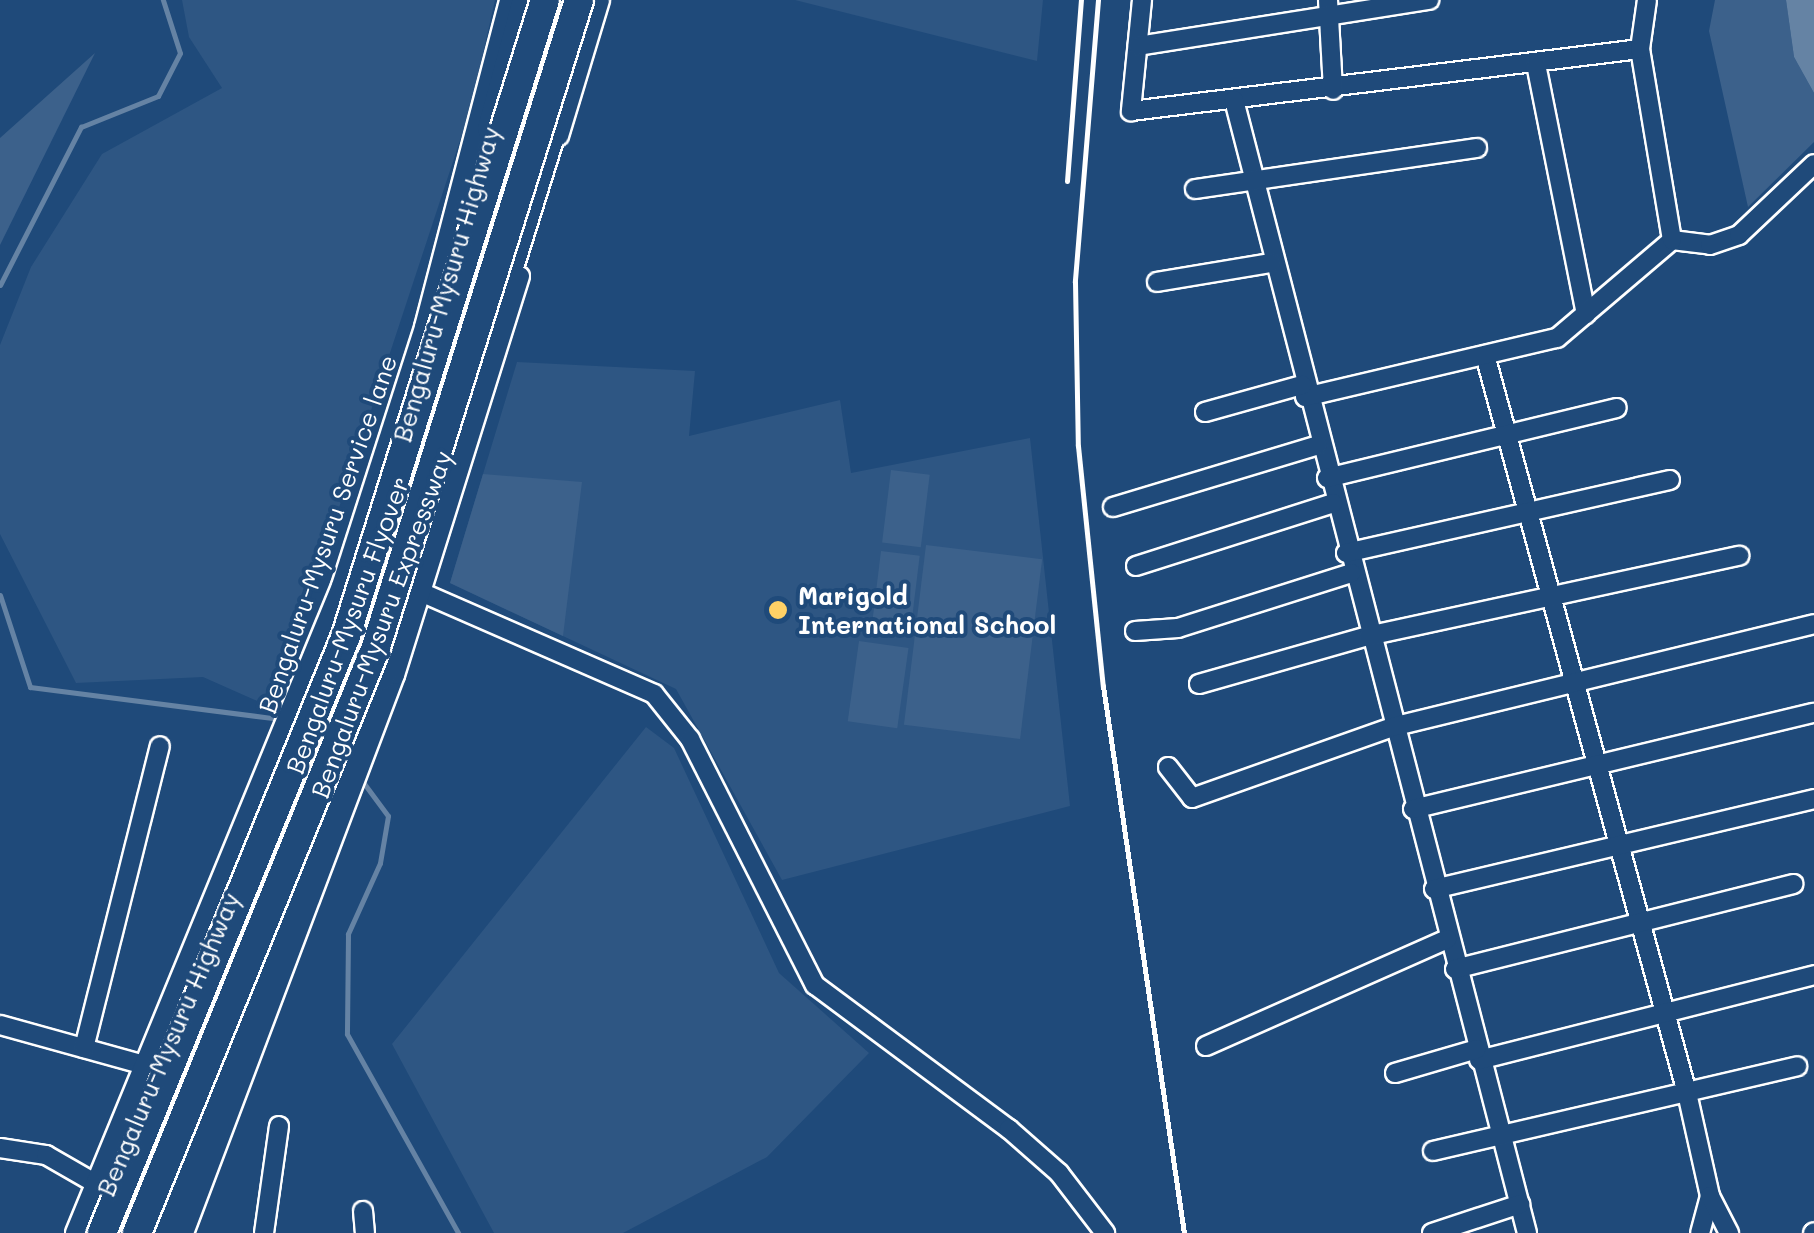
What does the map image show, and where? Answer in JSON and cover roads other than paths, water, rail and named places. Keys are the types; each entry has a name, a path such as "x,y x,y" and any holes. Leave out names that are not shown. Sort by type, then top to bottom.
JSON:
{"highway":[{"name":"Bengaluru-Mysuru Highway","path":"89,1233 100,1189 318,666 527,0"},
{"name":"Bengaluru-Mysuru Flyover","path":"102,1233 346,636 546,0"},
{"name":"Bengaluru-Mysuru Expressway","path":"137,1233 376,648 580,0"},
{"name":"Bengaluru-Mysuru Expressway","path":"173,1230 388,676 590,0"}],"street":[{"name":"Bengaluru-Mysuru Service lane","path":"318,666 424,326 509,0"},
{"name":"Bengaluru-Mysuru Expressway","path":"416,589 600,0"},
{"path":"1142,0 1131,111 1333,90 1640,48"},
{"path":"1138,46 1329,7 1429,0"},
{"path":"1648,0 1640,48 1672,240"},
{"path":"1329,7 1333,90"},
{"path":"1536,64 1586,314"},
{"path":"1234,100 1326,478 1527,1233"},
{"path":"1195,189 1477,148"},
{"path":"1204,412 1557,338 1672,240 1710,245 1739,236 1814,164"},
{"path":"1157,282 1271,263"},
{"path":"1485,355 1687,1094 1710,1196 1729,1233"},
{"path":"1326,478 1506,431 1617,408"},
{"path":"1113,507 1318,445"},
{"path":"1346,553 1670,480"},
{"path":"1136,566 1333,503"},
{"path":"1199,684 1368,636 1738,556"},
{"path":"1135,631 1178,628 1351,573"},
{"path":"416,589 654,694 690,739 815,985 1059,1173 1105,1233"},
{"path":"1168,767 1192,798 1392,727 1814,624"},
{"path":"1413,809 1814,713"},
{"path":"84,1048 160,746"},
{"path":"1434,889 1814,799"},
{"path":"1456,970 1794,884"},
{"path":"1206,1046 1448,940"},
{"path":"1395,1074 1814,975"},
{"path":"0,1026 151,1067"},
{"path":"1434,1152 1797,1066"},
{"path":"264,1233 279,1126"},
{"path":"0,1148 46,1155 173,1230"},
{"path":"75,1233 100,1189"},
{"path":"1700,1233 1710,1196"},
{"path":"1432,1233 1520,1204"},
{"path":"362,1210 365,1233"}],"waterway":[{"path":"0,285 81,127 158,96 180,53 163,0"},
{"path":"0,595 30,687 273,718 297,735"},
{"path":"360,778 388,816 380,863 348,934 347,1034 458,1233"}],"railway":[{"path":"1067,181 1081,0"},
{"path":"1098,0 1075,282 1078,446 1103,686 1184,1233"}],"place":[{"name":"Marigold International School","path":"778,610"}]}
